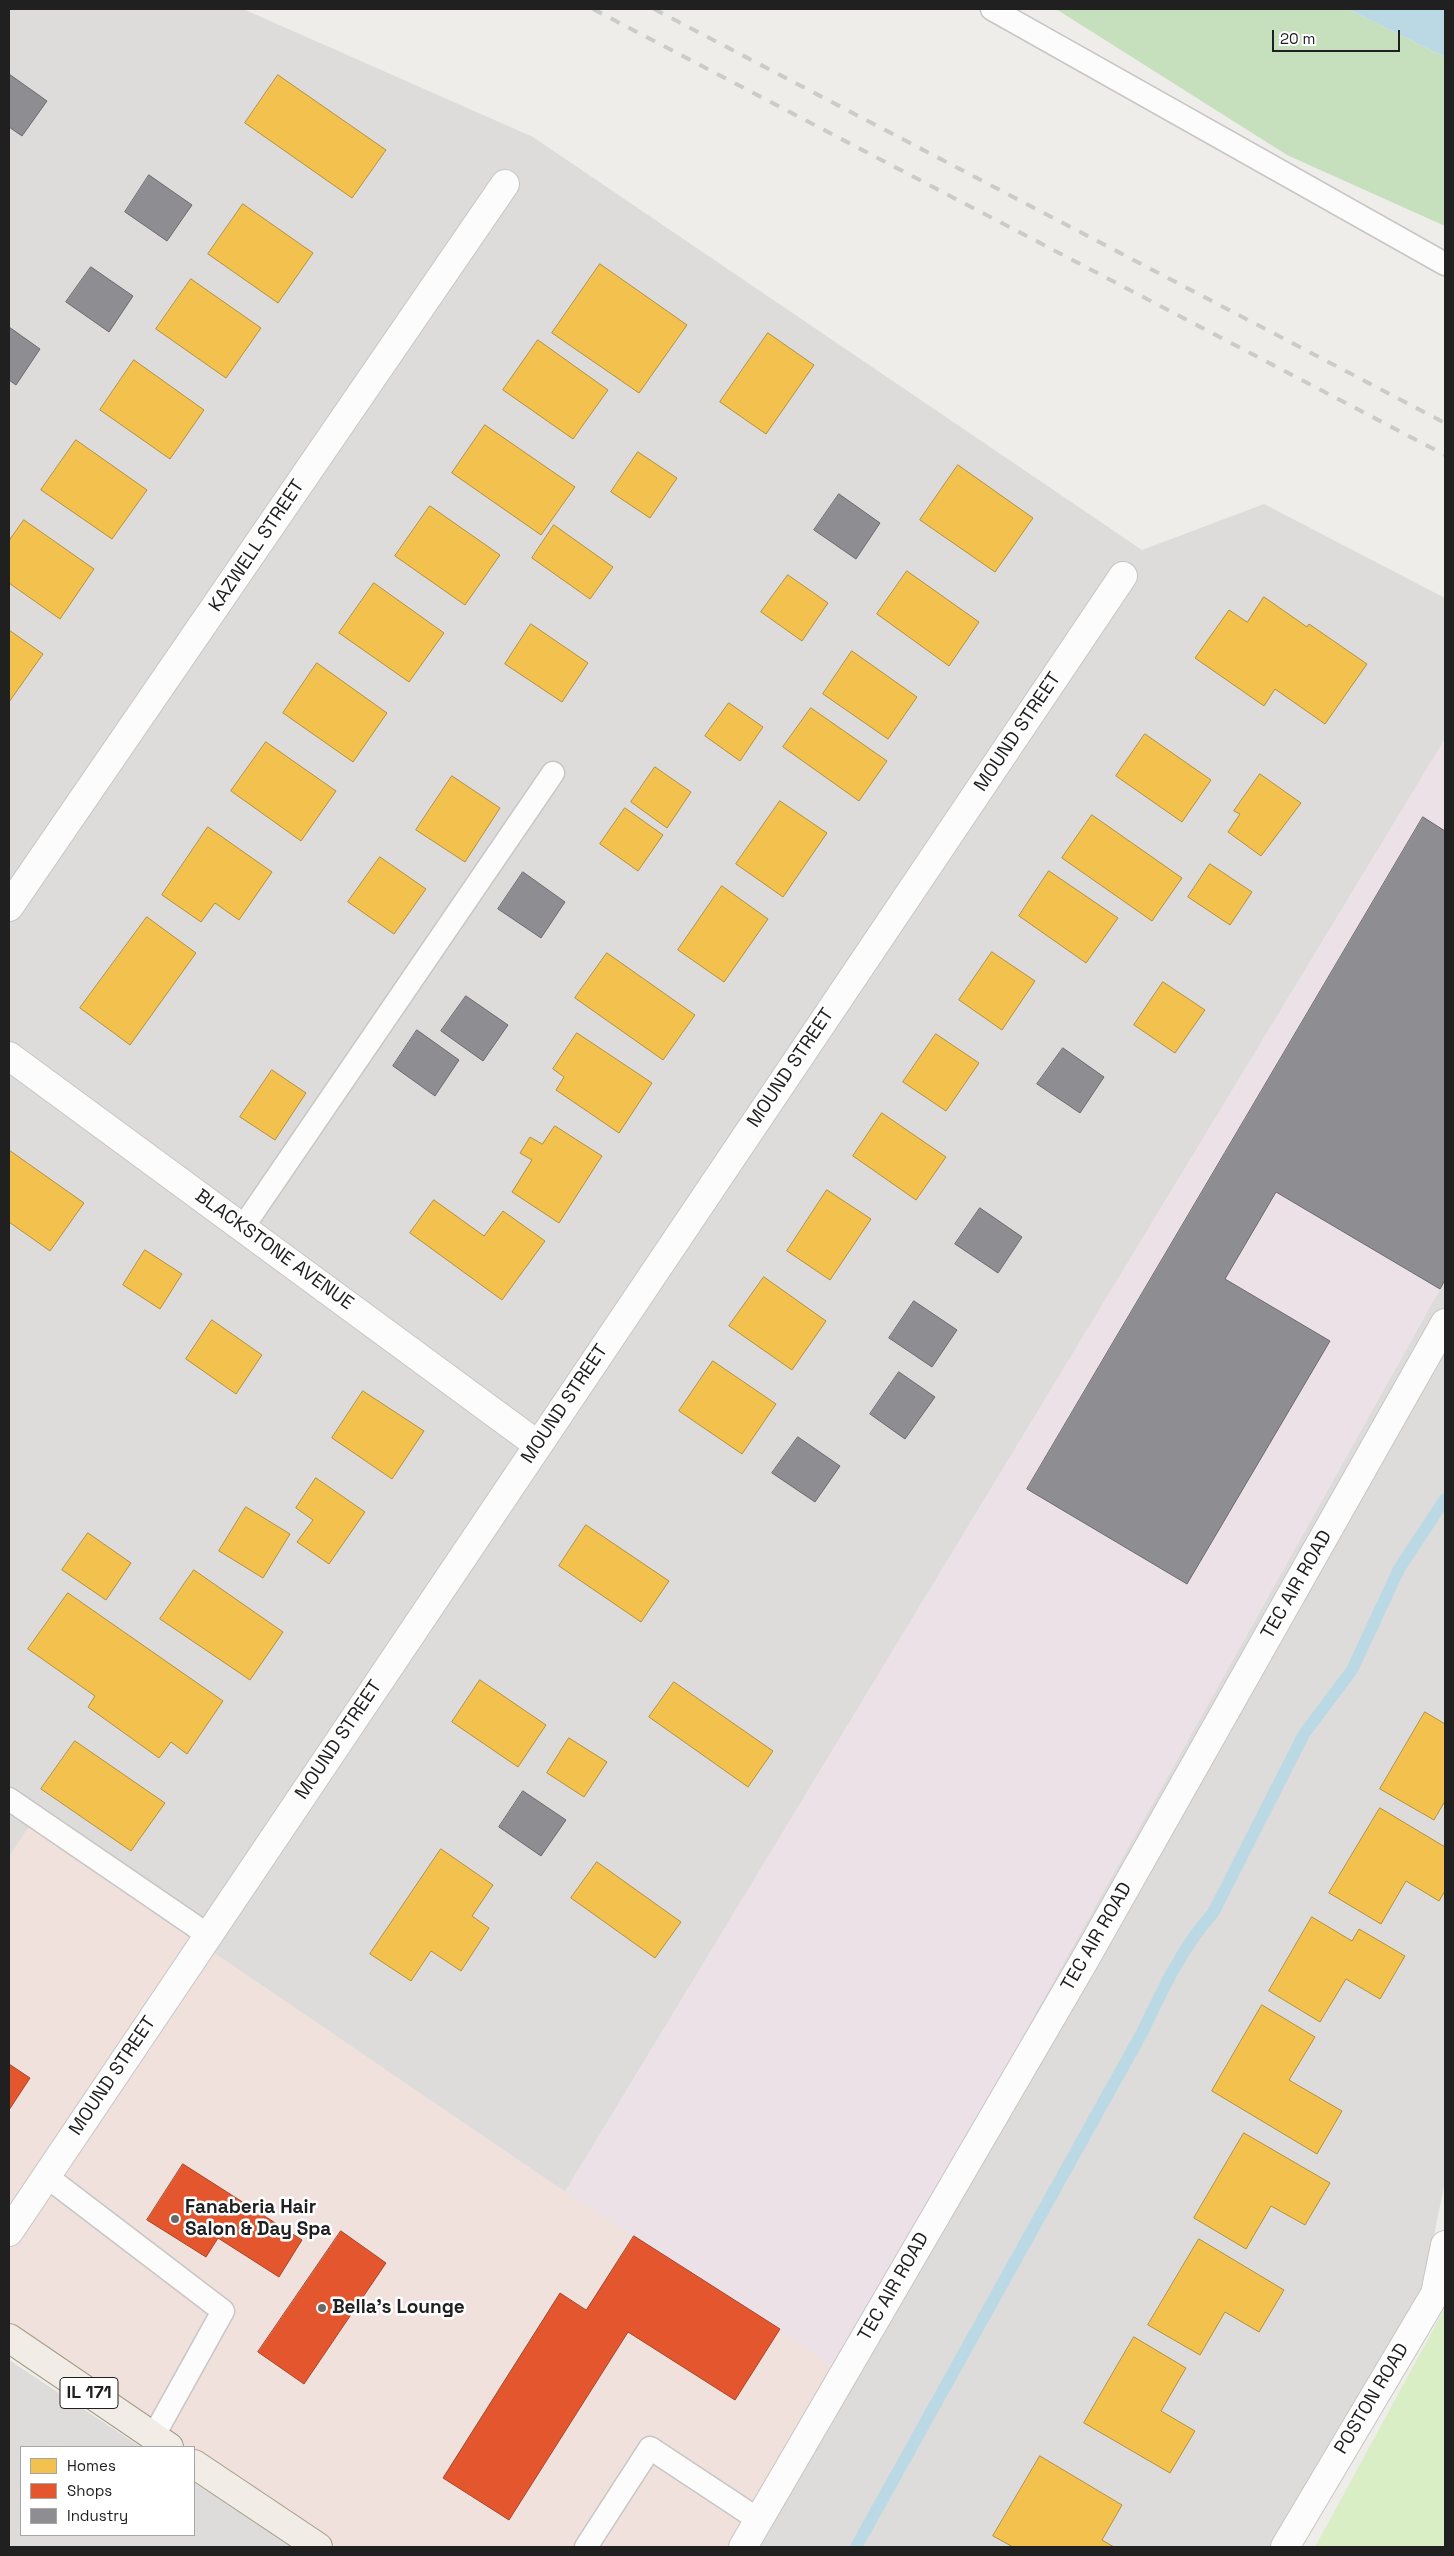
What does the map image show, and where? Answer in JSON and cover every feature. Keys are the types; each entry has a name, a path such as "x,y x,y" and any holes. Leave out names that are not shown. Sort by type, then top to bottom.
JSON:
{"main road":[{"name":"IL 171","path":"9,2338 161,2442"},
{"path":"195,2465 318,2547"}],"street":[{"name":"KAZWELL STREET","path":"9,907 505,184"},
{"name":"MOUND STREET","path":"9,2232 1122,576"},
{"name":"BLACKSTONE AVENUE","path":"9,1056 538,1445"},
{"name":"TEC AIR ROAD","path":"743,2547 1078,1971 1445,1323"},
{"name":"POSTON ROAD","path":"1284,2547 1435,2294 1445,2245"}],"lane":[{"path":"992,9 1445,264"},
{"path":"243,1227 553,773"},
{"path":"9,1799 208,1935"},
{"path":"46,2176 223,2311 161,2442"},
{"path":"586,2547 650,2448 759,2520"}],"shaded area":[{"path":"9,9 243,9 533,137 1142,550 1264,504 1445,598 1445,739 565,2192 29,1827 9,1857"},
{"path":"1445,739 1445,1280 836,2371 780,2329 565,2192"},
{"path":"1445,1280 1445,2181 1423,2290 1270,2547 737,2547"},
{"path":"29,1827 565,2192 780,2329 836,2371 737,2547 336,2547 195,2453 195,2446 186,2446 9,2328 9,1857"},
{"path":"9,2360 139,2446 20,2446 20,2536 195,2536 195,2483 292,2547 9,2547"}],"green space":[{"path":"1056,9 1348,9 1445,57 1445,226 1287,155"},
{"path":"1445,2308 1445,2547 1315,2547"}],"water":[{"path":"1348,9 1445,9 1445,57"}],"building: Homes":[{"path":"278,75 386,150 352,198 245,123"},
{"path":"243,204 313,253 278,303 208,254"},
{"path":"600,264 687,325 639,393 552,333"},
{"path":"191,279 261,328 226,378 156,329"},
{"path":"768,333 814,365 766,434 720,402"},
{"path":"538,340 608,390 573,439 503,390"},
{"path":"134,360 204,410 170,459 100,410"},
{"path":"485,425 575,487 541,535 452,473"},
{"path":"76,440 147,490 112,539 41,490"},
{"path":"638,452 677,478 650,518 611,492"},
{"path":"958,465 1033,518 995,572 920,520"},
{"path":"430,506 500,555 465,605 395,556"},
{"path":"24,520 94,569 60,619 9,583 9,541"},
{"path":"554,525 613,567 590,599 532,558"},
{"path":"907,571 979,622 949,666 877,614"},
{"path":"788,575 828,603 802,641 761,612"},
{"path":"374,583 444,633 409,682 339,633"},
{"path":"1264,597 1307,627 1309,624 1367,664 1325,724 1275,689 1264,706 1195,658 1229,610 1247,622"},
{"path":"531,624 588,663 562,702 505,664"},
{"path":"9,630 43,654 9,702"},
{"path":"852,651 917,697 888,739 823,694"},
{"path":"317,663 387,713 353,762 283,713"},
{"path":"729,703 763,727 740,761 705,736"},
{"path":"811,708 887,761 859,801 783,747"},
{"path":"1145,734 1211,780 1182,822 1116,776"},
{"path":"266,742 336,791 301,841 231,791"},
{"path":"655,767 691,792 667,828 631,802"},
{"path":"1260,774 1301,803 1261,856 1228,832 1240,814 1234,811"},
{"path":"452,776 500,808 465,862 416,830"},
{"path":"780,801 827,833 783,897 736,864"},
{"path":"625,808 663,835 638,871 600,844"},
{"path":"1092,815 1182,878 1152,921 1062,858"},
{"path":"208,827 272,872 239,920 215,903 201,922 162,895"},
{"path":"380,857 426,889 394,934 348,902"},
{"path":"1210,864 1252,892 1230,925 1188,897"},
{"path":"1049,871 1118,918 1086,963 1019,916"},
{"path":"722,886 768,919 724,982 678,950"},
{"path":"147,917 196,953 130,1045 80,1008"},
{"path":"992,952 1035,981 1002,1030 959,1000"},
{"path":"607,953 695,1015 663,1060 575,998"},
{"path":"1163,982 1205,1010 1175,1053 1134,1025"},
{"path":"577,1033 652,1083 619,1133 556,1090 564,1077 553,1069"},
{"path":"936,1034 979,1063 946,1111 903,1082"},
{"path":"272,1070 306,1093 275,1140 240,1117"},
{"path":"882,1113 946,1157 916,1200 853,1156"},
{"path":"555,1126 602,1156 559,1223 512,1192 532,1160 520,1153 530,1137 542,1144"},
{"path":"9,1150 84,1203 50,1251 9,1222"},
{"path":"827,1190 871,1219 830,1280 787,1251"},
{"path":"434,1200 484,1236 503,1211 545,1241 502,1300 410,1233"},
{"path":"145,1250 182,1274 160,1309 123,1285"},
{"path":"764,1277 826,1321 792,1370 729,1326"},
{"path":"212,1320 262,1355 236,1394 186,1359"},
{"path":"713,1361 776,1404 742,1454 679,1411"},
{"path":"363,1391 424,1431 392,1479 332,1438"},
{"path":"316,1478 365,1512 329,1564 297,1542 313,1520 296,1508"},
{"path":"246,1507 290,1534 263,1578 219,1551"},
{"path":"586,1525 669,1581 641,1622 559,1566"},
{"path":"88,1533 131,1563 106,1600 62,1570"},
{"path":"194,1570 283,1632 250,1680 160,1619"},
{"path":"68,1593 223,1701 187,1754 171,1742 159,1758 88,1707 95,1696 28,1649"},
{"path":"480,1680 546,1725 518,1767 452,1722"},
{"path":"674,1682 773,1751 748,1787 649,1717"},
{"path":"1425,1712 1445,1724 1445,1801 1434,1820 1380,1789"},
{"path":"569,1738 607,1762 584,1797 547,1773"},
{"path":"75,1741 165,1803 131,1851 41,1789"},
{"path":"1380,1808 1445,1847 1445,1891 1439,1901 1406,1881 1381,1924 1329,1893"},
{"path":"441,1849 493,1885 472,1916 489,1928 461,1971 431,1951 411,1981 370,1954"},
{"path":"597,1862 681,1922 655,1958 571,1898"},
{"path":"1312,1917 1352,1941 1359,1929 1405,1956 1380,1999 1346,1979 1320,2022 1269,1991"},
{"path":"1262,2005 1315,2037 1289,2080 1342,2111 1317,2154 1212,2091"},
{"path":"1244,2133 1330,2183 1305,2225 1271,2206 1246,2249 1194,2218"},
{"path":"1199,2239 1284,2290 1259,2332 1225,2312 1200,2355 1148,2325"},
{"path":"1134,2337 1186,2368 1161,2411 1195,2431 1170,2473 1084,2423"},
{"path":"1040,2456 1122,2505 1102,2540 1114,2547 1013,2547 993,2536"}],"building: Shops":[{"path":"9,2064 30,2078 9,2110"},
{"path":"183,2164 302,2240 279,2277 218,2238 206,2257 147,2220"},
{"name":"Bella's Lounge","path":"341,2231 386,2263 304,2384 258,2352"},
{"path":"634,2236 780,2329 735,2400 628,2332 509,2520 443,2478 560,2293 586,2310"}],"building: Industry":[{"path":"9,74 47,101 22,136 9,127"},
{"path":"149,175 192,205 167,241 125,212"},
{"path":"91,267 133,296 109,332 66,302"},
{"path":"9,327 40,349 16,385 9,380"},
{"path":"839,494 880,523 856,559 814,530"},
{"path":"1423,817 1445,831 1445,1280 1440,1289 1276,1192 1225,1279 1330,1341 1187,1584 1027,1489"},
{"path":"523,872 565,902 541,938 498,909"},
{"path":"466,996 508,1025 483,1061 441,1031"},
{"path":"417,1030 459,1060 435,1096 393,1066"},
{"path":"1063,1048 1104,1077 1080,1113 1037,1084"},
{"path":"980,1208 1022,1237 998,1273 955,1244"},
{"path":"914,1301 957,1330 932,1367 889,1338"},
{"path":"899,1372 935,1397 905,1439 870,1414"},
{"path":"798,1437 840,1466 815,1502 772,1473"},
{"path":"523,1791 566,1820 541,1856 499,1827"}],"waterway":[{"path":"856,2547 1143,2031 1174,1969 1192,1940 1213,1913 1304,1734 1352,1670 1399,1569 1445,1499"}],"railway":[{"path":"593,9 1445,455"},
{"path":"654,9 1445,423"}],"place":[{"name":"Fanaberia Hair Salon & Day Spa","path":"175,2219"},
{"name":"Bella's Lounge","path":"322,2308"}]}
